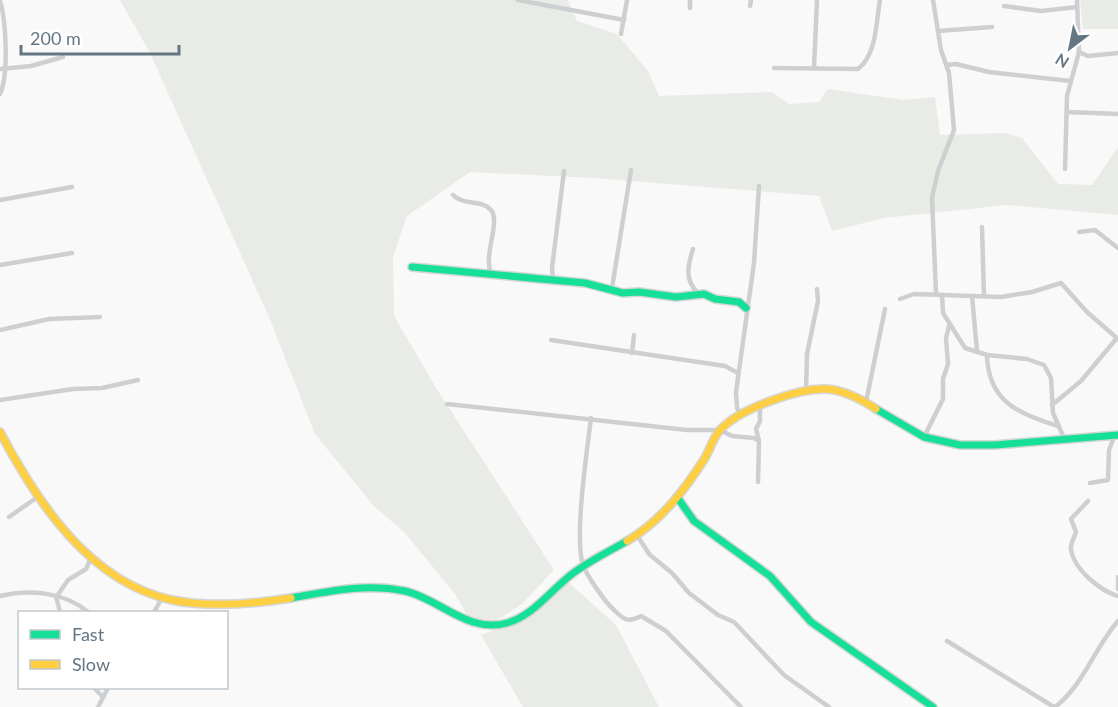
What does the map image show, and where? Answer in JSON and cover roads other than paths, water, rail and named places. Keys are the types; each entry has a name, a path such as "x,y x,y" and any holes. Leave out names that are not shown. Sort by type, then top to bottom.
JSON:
{"street":[{"path":"518,0 624,20"},
{"path":"621,34 627,0"},
{"path":"690,0 690,8"},
{"path":"750,6 751,0"},
{"path":"814,67 816,0"},
{"path":"774,68 858,69 867,62 880,0"},
{"path":"933,0 944,60 948,65 954,130 938,171 932,198 939,294 943,313 949,326 965,348 987,355 1027,359 1044,364 1051,378 1052,405 1064,438"},
{"path":"1065,169 1070,81 1079,52 1077,0"},
{"path":"0,1 6,24 0,94"},
{"path":"1004,6 1041,11 1077,7"},
{"path":"938,31 992,27"},
{"path":"1079,52 1088,57 1118,53"},
{"path":"2,69 30,66 63,57"},
{"path":"948,65 1038,79 1070,81"},
{"path":"1067,112 1118,114"},
{"path":"612,288 631,170"},
{"path":"554,279 552,268 564,171"},
{"path":"741,415 737,408 736,398 746,308 754,264 759,186"},
{"path":"0,200 72,187"},
{"path":"453,195 459,202 484,205 491,210 495,220 488,247 487,265 491,274"},
{"path":"982,227 984,296"},
{"path":"1079,232 1095,230 1118,248"},
{"path":"693,249 687,270 698,294"},
{"path":"0,265 72,253"},
{"path":"412,267 554,279 593,285 602,289 612,288 623,293 639,292 662,296 698,294 739,302 746,308"},
{"path":"900,300 914,294 1010,296 1061,283 1087,312 1118,338 1080,381 1052,405"},
{"path":"806,392 807,354 818,301 817,289"},
{"path":"972,296 977,351"},
{"path":"866,402 885,309"},
{"path":"0,330 49,319 100,317"},
{"path":"924,437 943,399 943,380 948,364 946,338 949,326"},
{"path":"632,353 634,335"},
{"path":"551,340 730,367 738,373"},
{"path":"987,355 990,382 1003,401 1036,418 1058,426"},
{"path":"0,400 73,389 92,390 138,381"},
{"path":"0,432 39,496 91,558 118,577 162,598 201,603 267,601 363,586 413,594 456,618 495,626 524,615 558,584 650,525 677,497 707,454 720,430 741,415 806,392 837,391 866,402 924,437 960,447 1014,445 1064,438 1116,436"},
{"path":"447,404 687,430 720,430 732,436 754,438 759,441"},
{"path":"758,482 759,441 756,429 760,421 760,408"},
{"path":"591,418 581,544 584,566 609,606 625,620 632,621 641,616 666,631 741,707"},
{"path":"1090,483 1108,480 1108,450 1116,436"},
{"path":"9,517 39,496"},
{"path":"677,497 687,516 764,572 796,603 811,622 933,707"},
{"path":"1088,501 1071,519 1076,532 1071,545 1074,560 1087,576 1118,596"},
{"path":"637,534 649,554 672,573 689,593 718,615 734,622 784,675 829,707"},
{"path":"60,611 57,596 68,580 86,569 91,558"},
{"path":"1118,576 1118,589"},
{"path":"0,596 16,593 57,596 70,600 86,611"},
{"path":"155,611 162,598"},
{"path":"947,641 1054,707 1068,694 1103,638 1118,621"},
{"path":"96,689 103,697"},
{"path":"98,707 107,689"}]}
